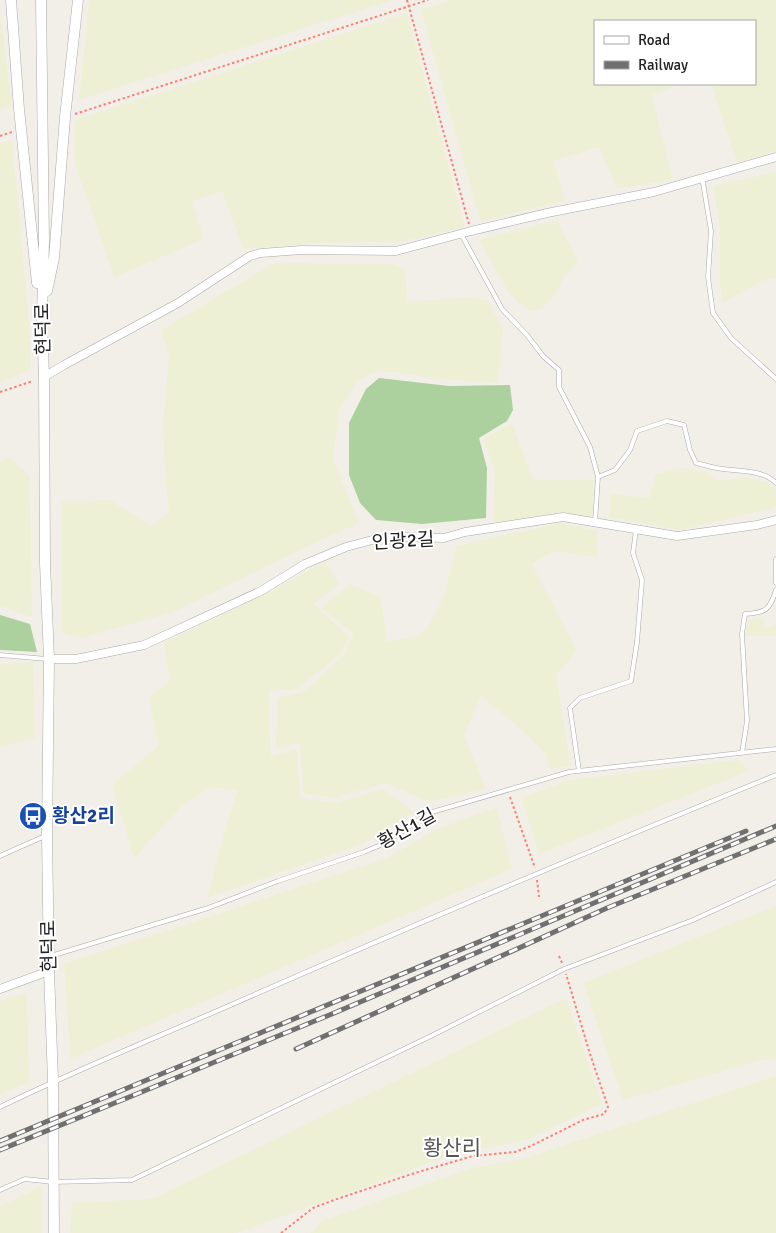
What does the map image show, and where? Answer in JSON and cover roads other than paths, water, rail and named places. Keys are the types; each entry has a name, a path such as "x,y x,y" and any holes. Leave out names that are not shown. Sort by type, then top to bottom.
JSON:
{"street":[{"path":"11,0 21,129 42,319"},
{"name":"현덕로","path":"42,0 44,231 42,319 45,564 49,659 47,835 53,1081 54,1233"},
{"path":"42,319 54,258 78,0"},
{"path":"44,377 178,303 250,256 261,253 300,250 396,251 547,213 654,192 776,157"},
{"name":"인광2길","path":"49,659 76,659 144,645 261,590 305,564 346,547 376,539 404,537 444,538 475,530 563,517 677,536 757,525 776,520"},
{"path":"0,989 49,971"}],"lane":[{"path":"702,177 711,230 708,278 713,313 731,338 776,380"},
{"path":"461,234 502,308 543,356 559,370 559,387 590,447 598,477 595,523"},
{"path":"598,477 615,470 630,450 637,431 667,421 684,425 690,450 696,463 721,469 758,473 772,479 776,483"},
{"path":"579,771 570,708 580,698 631,681 637,642 642,580 633,553 636,530"},
{"path":"776,559 776,583"},
{"path":"742,753 747,721 742,634 745,614 761,613 772,604 776,590"},
{"path":"0,655 49,659"},
{"name":"황산1길","path":"49,957 208,908 278,881 364,852 383,844 429,813 569,772 776,749"},
{"path":"0,1107 53,1081 99,1063 537,874 776,775"},
{"path":"0,856 47,835"},
{"path":"0,1190 25,1179 53,1182 132,1180 431,1036 564,969 693,920 776,882"}],"railway":[{"path":"0,1150 327,1016 776,826"},
{"path":"0,1141 746,831"},
{"path":"296,1049 607,908 776,839"}],"place":[{"name":"황산2리","path":"33,816"}],"district":[{"name":"황산리","path":"452,1148"}]}
